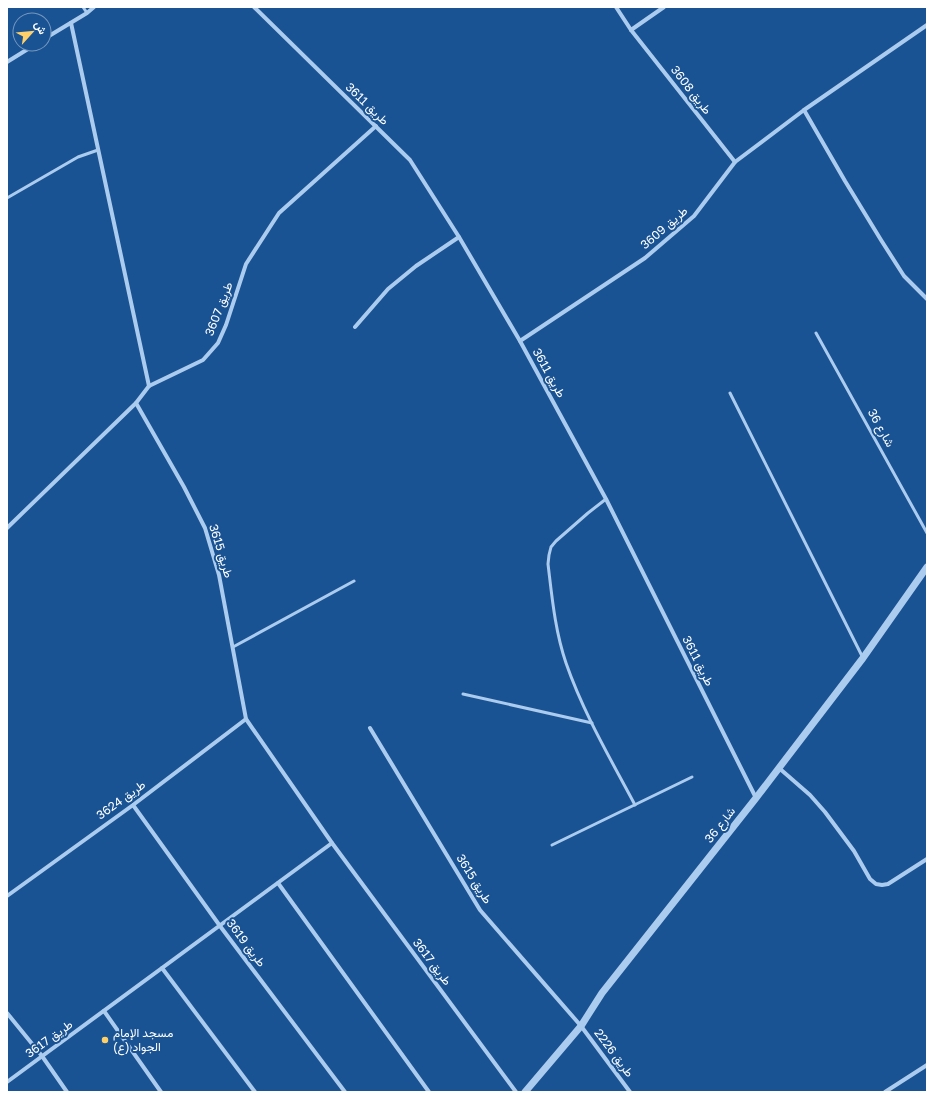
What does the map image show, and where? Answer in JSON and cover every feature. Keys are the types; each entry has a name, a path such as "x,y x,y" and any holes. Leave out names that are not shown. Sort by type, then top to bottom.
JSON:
{"street":[{"path":"52,34 87,13 94,7"},
{"name":"طريق 3611","path":"254,7 410,160 459,237 520,341 606,499 756,798"},
{"name":"طريق 3608","path":"616,7 631,30 735,162"},
{"path":"631,30 664,7"},
{"path":"71,23 149,386"},
{"name":"طريق 3609","path":"520,341 645,258 694,216 735,162 804,110 927,25"},
{"path":"7,62 23,52"},
{"path":"804,110 845,181 904,276 927,299"},
{"name":"طريق 3607","path":"7,528 136,403 149,386 203,360 218,343 226,325 246,264 279,213 376,126"},
{"path":"354,327 388,288 416,266 459,237"},
{"name":"طريق 3615","path":"136,403 184,487 205,528 219,575 246,719"},
{"name":"شارع 36","path":"524,1092 581,1026 602,993 756,798 863,658 927,567"},
{"name":"طريق 3624","path":"7,896 132,805 246,719"},
{"name":"طريق 3617","path":"246,719 332,843 516,1092"},
{"name":"طريق 3615","path":"370,728 480,910 581,1026"},
{"path":"779,768 810,795 825,812 854,852 870,880 876,884 888,884 927,859"},
{"name":"طريق 3619","path":"132,805 220,926 345,1092"},
{"name":"طريق 3617","path":"7,1082 332,843"},
{"path":"278,883 429,1092"},
{"path":"162,968 255,1092"},
{"path":"104,1011 161,1092"},
{"path":"7,1013 42,1056 67,1092"},
{"name":"طريق 2226","path":"581,1026 630,1092"},
{"path":"885,1092 927,1065"}],"lane":[{"path":"83,7 87,13"},
{"path":"7,198 78,157 98,150"},
{"name":"شارع 36","path":"816,334 927,533"},
{"path":"730,393 863,658"},
{"path":"606,499 556,541 551,547 548,564 556,629 565,661 577,693 635,805"},
{"path":"233,647 354,581"},
{"path":"463,694 592,723"},
{"path":"552,845 692,777"}],"place":[{"name":"مسجد الإمام الجواد (ع)","path":"105,1040"}]}
